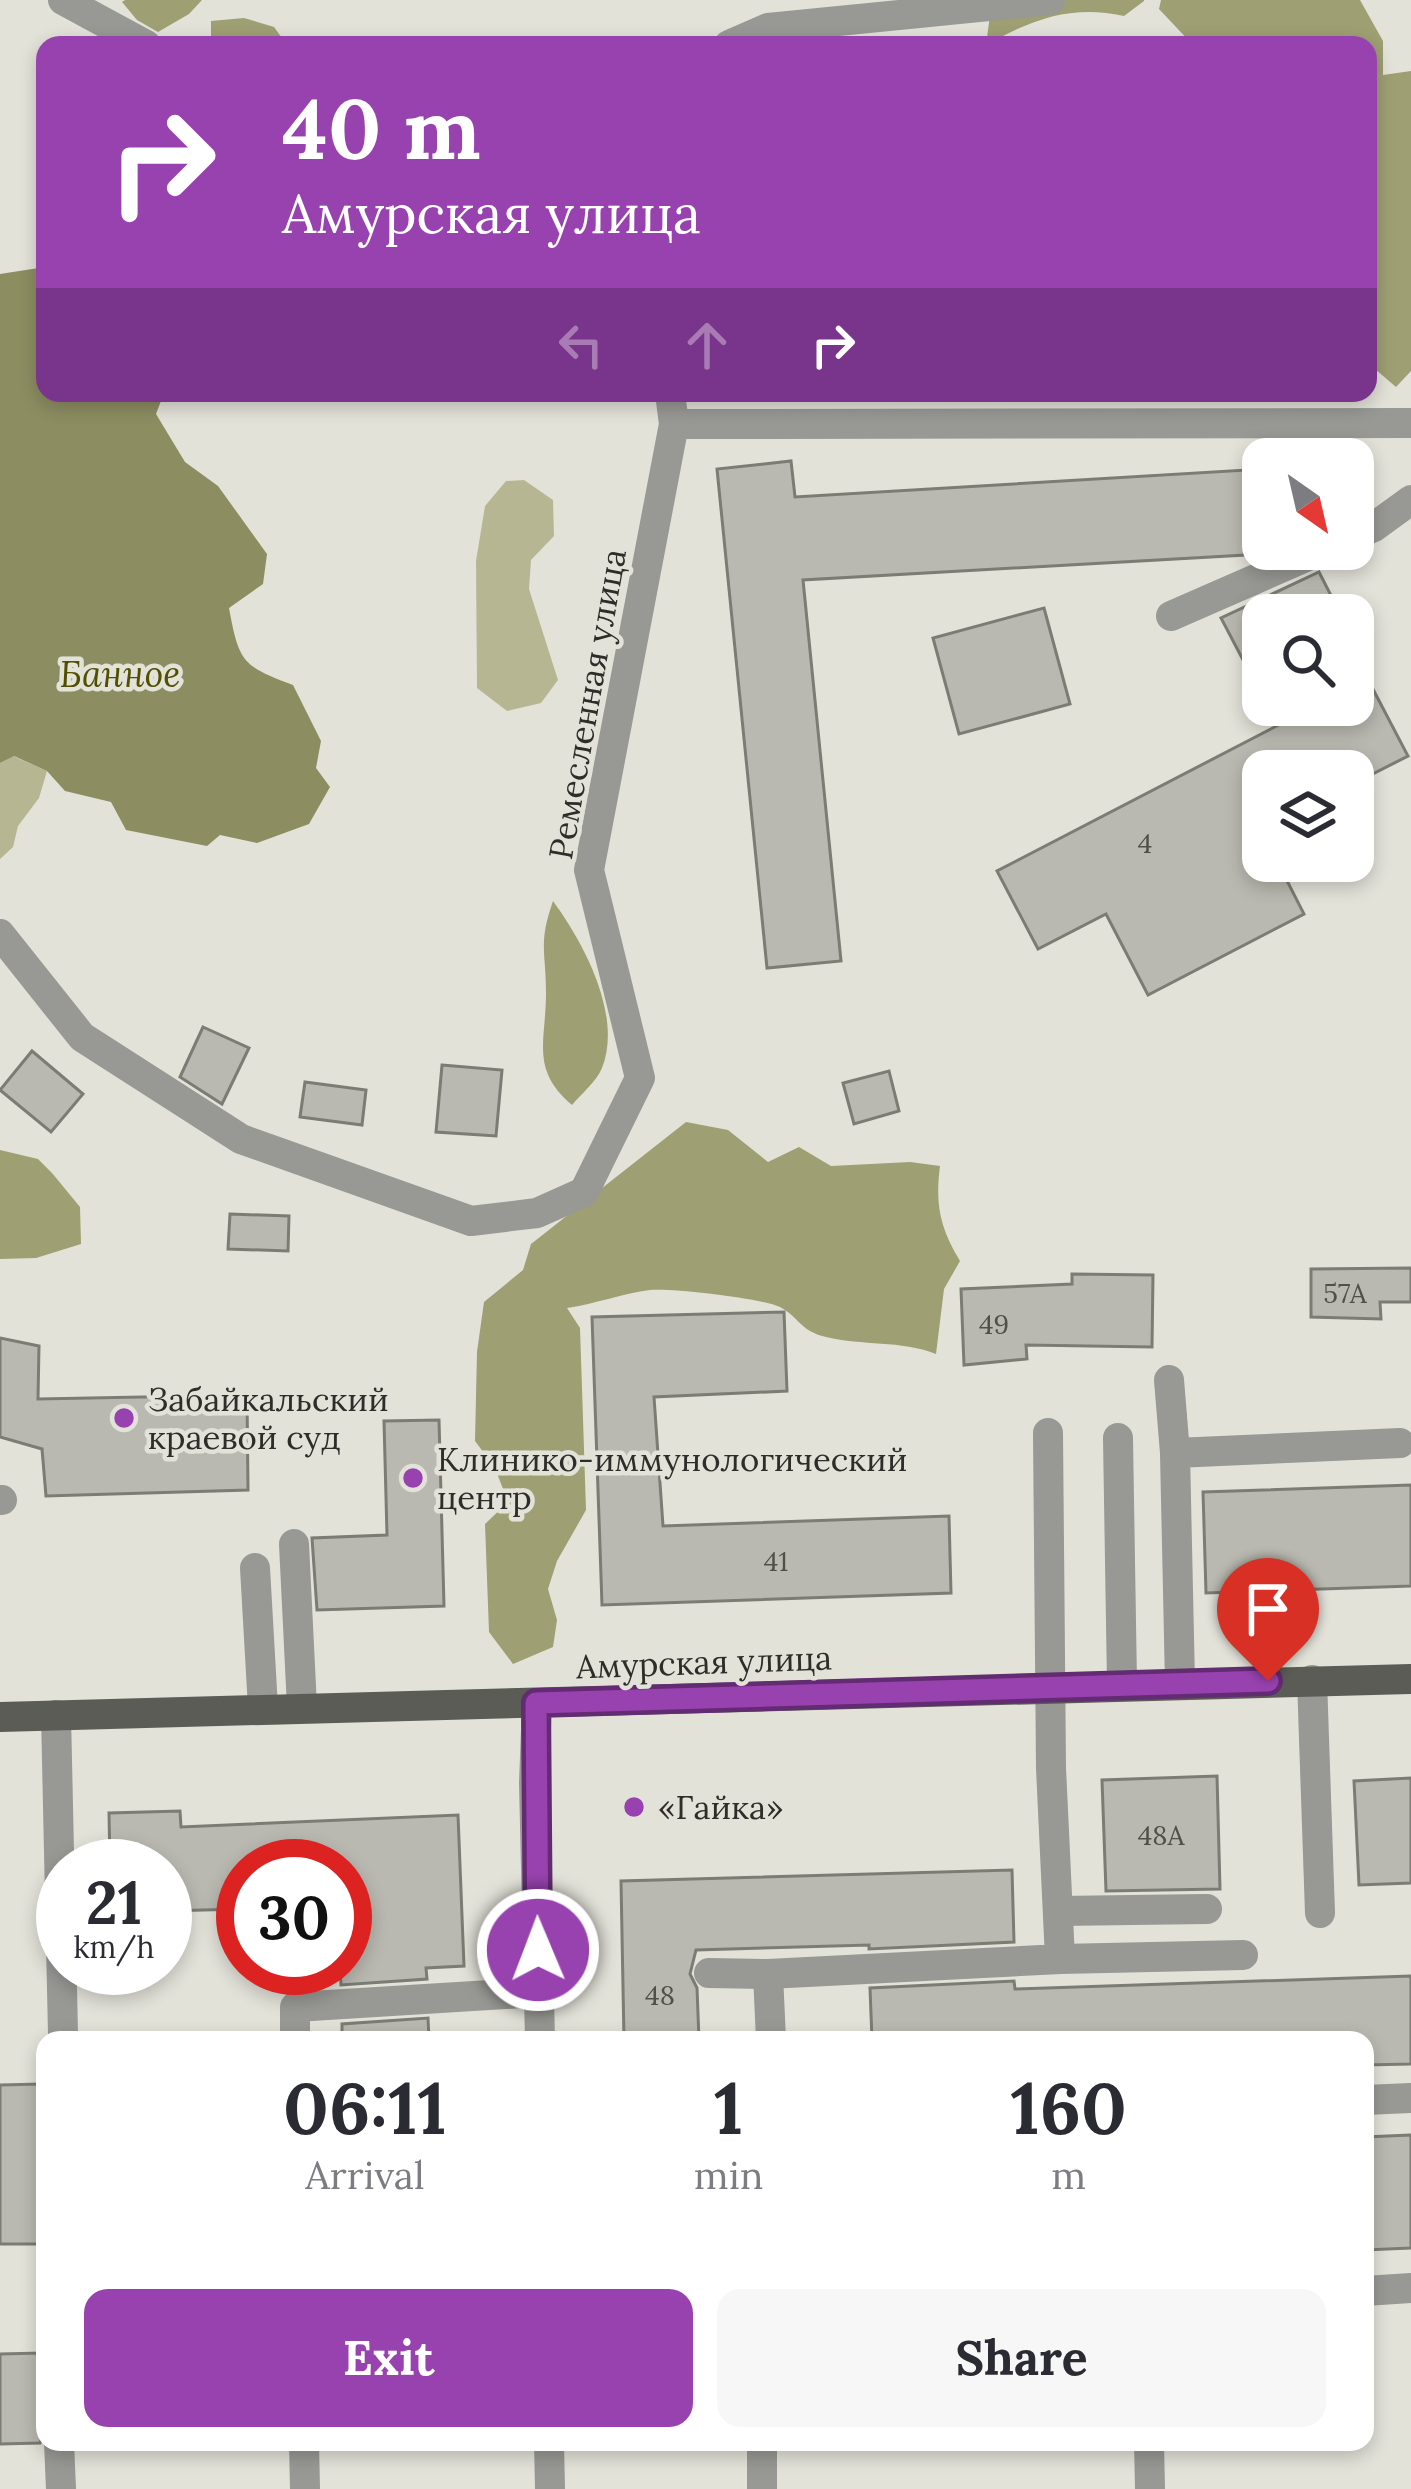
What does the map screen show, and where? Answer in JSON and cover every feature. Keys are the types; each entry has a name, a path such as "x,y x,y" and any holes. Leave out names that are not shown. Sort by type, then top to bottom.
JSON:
{"main road":[{"name":"Амурская улица","path":"0,1717 1411,1679"}],"street":[{"path":"64,0 130,36"},
{"path":"750,36 768,28 1050,0"},
{"path":"672,408 1411,423"},
{"name":"Ремесленная улица","path":"0,934 82,1037 241,1138 471,1221 537,1213 584,1192 640,1078 589,869 672,408"},
{"path":"1374,527 1411,500"},
{"path":"1172,616 1276,570"},
{"path":"1169,1380 1180,1683"},
{"path":"1048,1433 1049,1686 1060,1959"},
{"path":"1118,1438 1122,1684"},
{"path":"1175,1453 1400,1443"},
{"path":"293,1544 302,1707"},
{"path":"256,1568 262,1708"},
{"path":"1312,1680 1320,1913"},
{"path":"536,1703 540,2031"},
{"path":"56,1715 63,2031"},
{"path":"1058,1911 1207,1909"},
{"path":"710,1973 1243,1955"},
{"path":"768,1974 771,2031"},
{"path":"295,2031 295,2007 539,1992"},
{"path":"1374,2100 1411,2098"},
{"path":"1374,2290 1411,2288"},
{"path":"59,2451 61,2489"},
{"path":"304,2451 305,2489"},
{"path":"549,2451 550,2489"},
{"path":"762,2451 762,2489"},
{"path":"1149,2451 1150,2489"}],"shaded area":[{"path":"202,0 189,14 158,32 137,20 122,2"},
{"path":"992,0 1144,0 1124,16 1077,12 1003,36 987,36"},
{"path":"1161,0 1360,0 1383,41 1383,75 1411,71 1411,371 1396,387 1377,371 1377,36 1184,36 1159,9"},
{"path":"244,18 274,27 280,36 211,36 211,21"},
{"path":"524,480 553,500 554,536 531,560 529,589 558,680 541,703 507,711 477,688 476,561 485,506 506,481"},
{"path":"13,756 47,771 39,798 18,826 13,847 0,859 0,763"},
{"path":"553,901 597,980 607,1025 602,1068 572,1105 550,1079 543,1054 544,938"},
{"path":"686,1122 728,1130 768,1162 799,1147 831,1166 910,1162 940,1166 941,1216 960,1261 944,1289 936,1354 826,1337 780,1307 716,1294 650,1290 567,1308 580,1328 586,1510 557,1561 548,1589 557,1620 553,1647 513,1664 489,1632 485,1524 508,1502 495,1468 475,1441 477,1352 484,1302 523,1270 531,1244"},
{"path":"0,1150 38,1159 52,1173 80,1207 81,1244 36,1258 0,1259"}],"water":[{"name":"Банное","path":"36,268 36,402 161,402 156,414 185,462 218,486 267,554 263,584 229,608 246,660 293,685 321,741 316,768 330,787 309,824 257,843 220,835 207,846 126,830 111,802 65,791 47,771 14,756 0,763 0,274"}],"building":[{"path":"791,461 795,497 1242,470 1242,555 803,580 841,961 767,968 717,469"},
{"path":"1319,572 1330,594 1272,594"},
{"path":"1044,608 1070,704 959,734 933,638"},
{"path":"1242,608 1242,658 1221,618"},
{"path":"1374,691 1408,756 1374,773 1374,750 1242,750 1242,882 1288,882 1304,914 1148,995 1106,914 1038,949 997,871 1277,726 1374,726"},
{"path":"203,1027 249,1048 222,1104 180,1077"},
{"path":"32,1051 83,1094 51,1132 0,1090"},
{"path":"442,1065 502,1070 496,1136 436,1132"},
{"path":"889,1071 899,1111 854,1124 843,1083"},
{"path":"305,1082 366,1090 362,1125 300,1117"},
{"path":"230,1214 289,1216 288,1251 228,1249"},
{"path":"1411,1268 1411,1302 1380,1302 1381,1319 1311,1317 1311,1269"},
{"path":"1072,1274 1153,1275 1152,1347 1026,1345 1027,1359 964,1365 961,1289 1072,1284"},
{"path":"784,1312 787,1391 654,1397 663,1526 949,1516 951,1593 602,1605 592,1317"},
{"name":"Забайкальский краевой суд","path":"0,1338 39,1346 38,1399 247,1395 248,1490 46,1496 42,1449 0,1437"},
{"name":"Клинико-иммунологический центр","path":"439,1420 444,1606 317,1610 312,1538 387,1535 384,1421"},
{"path":"1411,1485 1411,1586 1206,1593 1203,1492"},
{"path":"1217,1776 1220,1889 1106,1891 1102,1780"},
{"path":"1411,1778 1411,1883 1359,1885 1354,1781"},
{"path":"180,1811 181,1827 458,1815 464,1966 426,1968 427,1979 372,1983 372,1839 216,1839 216,1910 192,1910 192,1839 109,1839 109,1813"},
{"path":"1012,1870 1014,1942 696,1950 690,1974 697,1988 699,2031 624,2031 621,1881"},
{"path":"1411,1976 1411,2064 1374,2065 1374,2031 872,2031 870,1988 1014,1981 1015,1989"},
{"path":"428,2018 429,2031 342,2031 342,2024"},
{"path":"36,2084 36,2244 0,2244 0,2085"},
{"path":"1411,2135 1411,2248 1374,2250 1374,2137"},
{"path":"36,2353 36,2443 0,2444 0,2354"}],"place":[{"name":"Забайкальский краевой суд","path":"124,1418"},
{"name":"Клинико-иммунологический центр","path":"413,1478"},
{"name":"«Гайка»","path":"634,1807"}],"route":[{"path":"538,1950 536,1703 1268,1681"}]}
